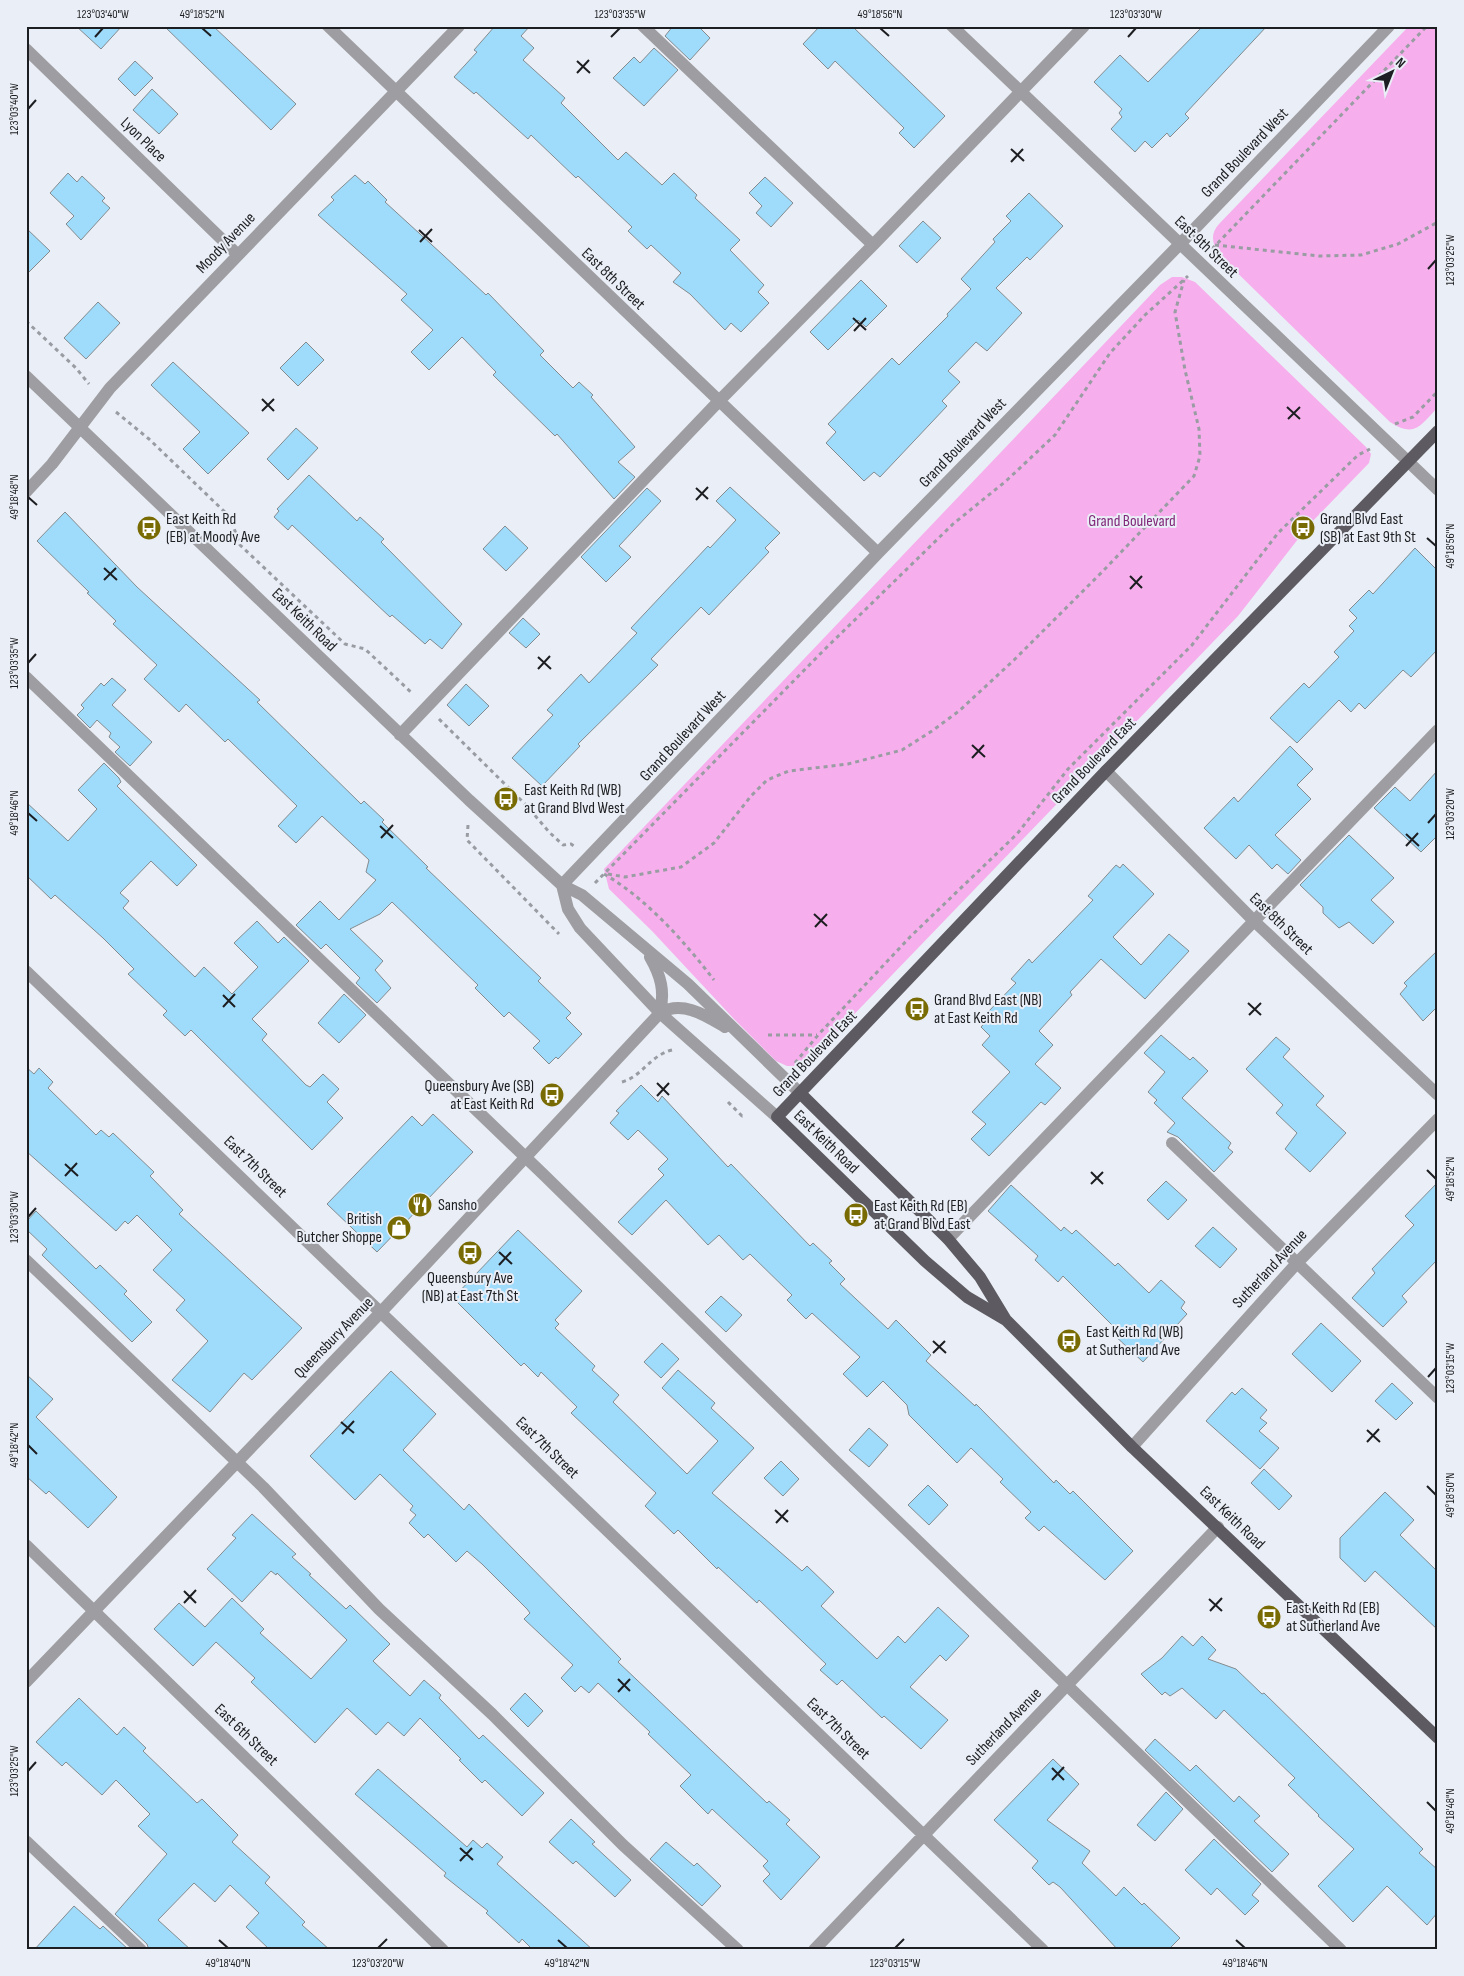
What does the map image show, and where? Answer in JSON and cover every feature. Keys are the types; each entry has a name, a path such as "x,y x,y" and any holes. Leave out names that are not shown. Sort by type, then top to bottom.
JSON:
{"main road":[{"name":"Grand Boulevard East","path":"777,1117 1106,771 1438,431"},
{"name":"East Keith Road","path":"800,1094 948,1239 980,1277 1006,1320 1132,1446 1438,1738"},
{"name":"East Keith Road","path":"777,1117 925,1261 967,1297 1006,1320"}],"street":[{"name":"East 8th Street","path":"328,26 718,402 878,553"},
{"name":"Moody Avenue","path":"26,492 52,464 110,388 237,254 460,26"},
{"path":"642,26 873,245"},
{"name":"East 9th Street","path":"952,26 1020,93 1438,490"},
{"path":"400,735 718,402 873,245 1084,26"},
{"name":"Grand Boulevard West","path":"562,884 878,553 1180,244 1389,26"},
{"name":"Lyon Place","path":"26,50 237,254"},
{"name":"East Keith Road","path":"26,376 400,735 562,884 582,896 688,984 800,1094"},
{"path":"26,677 526,1158 1341,1950"},
{"path":"948,1239 1438,730"},
{"name":"East 8th Street","path":"1106,771 1254,921 1438,1095"},
{"name":"East Keith Road","path":"562,884 568,909 580,928 660,1013 777,1117"},
{"path":"645,948 662,982 663,1000 660,1013"},
{"name":"East 7th Street","path":"26,971 382,1311 1043,1950"},
{"path":"660,1013 670,1008 680,1007 695,1011 742,1037"},
{"name":"Queensbury Avenue","path":"26,1682 382,1311 660,1013"},
{"name":"Sutherland Avenue","path":"1132,1446 1297,1263 1438,1119"},
{"path":"1172,1143 1438,1398"},
{"path":"26,1260 237,1463 379,1609 492,1714 623,1845 738,1950"},
{"name":"Sutherland Avenue","path":"814,1950 1218,1527"},
{"name":"East 6th Street","path":"26,1545 443,1950"},
{"path":"26,1841 142,1950"}],"path":[{"path":"1427,26 1216,245 1319,256 1361,255 1398,244 1438,222"},
{"path":"1184,279 1176,312 1185,370 1199,429 1200,456 1194,476 1104,571 959,711 902,750 848,764 789,771 774,777 767,780 751,796 714,843 681,867 625,877 604,874 825,649 953,524 1006,481 1056,435 1110,353 1144,315 1184,279"},
{"path":"26,321 76,368 92,388"},
{"path":"1392,425 1413,416 1438,391"},
{"path":"113,409 150,440 230,517 240,545 345,644 365,649 417,697"},
{"path":"788,1056 795,1063 818,1035 910,937 1017,834 1068,769 1192,645 1278,532 1358,455 1367,452"},
{"path":"433,713 527,806 549,832 563,845 571,844 578,848"},
{"path":"467,840 518,894"},
{"path":"604,874 626,887 695,955 717,984"},
{"path":"762,1028 775,1042"},
{"path":"768,1035 818,1035"},
{"path":"633,1079 660,1053 675,1049"}],"green space":[{"path":"1409,26 1438,26 1438,407 1417,428 1406,429 1390,422 1219,255 1213,235 1219,224"},
{"name":"Grand Boulevard","path":"1172,277 1182,277 1195,282 1366,447 1371,454 1369,463 1309,525 1238,616 813,1057 796,1066 787,1066 776,1061 652,931 609,889 604,869 1160,285"}],"building":[{"path":"76,26 122,26 101,49"},
{"path":"164,26 213,26 296,104 271,130"},
{"path":"495,26 530,26 521,36 534,48 523,60 565,98 561,103 618,160 626,152 662,185 674,173 697,195 695,198 740,240 730,250 764,285 758,292 769,303 741,332 731,323 725,330 690,294 673,282 681,273 651,245 647,249 628,231 632,227 578,176 576,178 531,135 528,139 476,92 474,94 454,77 477,52 474,50"},
{"path":"673,26 698,26 710,38 690,60 665,36"},
{"path":"820,26 852,26 945,116 914,148 899,133 904,128 835,61 828,69 803,44"},
{"path":"1203,26 1267,26 1185,114 1189,118 1170,137 1167,133 1152,148 1145,141 1135,152 1111,129 1122,117 1119,113 1122,109 1094,82 1120,55 1148,82"},
{"path":"654,48 678,70 644,106 613,78 634,57 640,63"},
{"path":"135,61 153,78 135,96 118,79"},
{"path":"152,89 178,114 159,134 133,110"},
{"path":"68,173 77,182 82,176 105,198 102,201 110,208 81,240 66,224 74,216 50,193"},
{"path":"355,175 365,184 368,181 387,200 385,202 486,295 488,293 544,351 540,355 573,388 579,382 593,395 591,397 635,447 618,462 635,477 614,499 557,434 555,436 493,375 496,372 462,337 429,370 411,352 433,330 401,300 407,294 318,215 334,200 331,197"},
{"path":"765,177 793,203 771,227 756,213 762,206 749,193"},
{"path":"1029,193 1063,226 1030,260 1027,257 996,288 1022,313 987,351 976,342 948,371 960,382 942,401 947,406 880,477 874,472 864,481 826,443 836,432 828,424 892,358 899,365 948,316 947,314 971,289 961,279 995,242 993,239 1011,221 1006,216"},
{"path":"923,221 941,238 917,263 899,246"},
{"path":"26,228 50,251 26,275"},
{"path":"861,280 887,306 866,327 858,320 828,350 810,332"},
{"path":"98,302 120,323 86,359 64,338"},
{"path":"306,342 324,360 298,386 280,368"},
{"path":"173,362 249,433 208,474 183,449 200,432 151,385"},
{"path":"296,428 318,448 288,480 267,459"},
{"path":"309,475 357,521 360,517 384,539 381,542 462,624 442,649 430,639 425,644 392,615 390,617 292,525 288,530 274,517 279,511 277,509"},
{"path":"730,487 780,533 765,548 769,552 709,615 701,607 651,659 658,665 578,744 580,746 542,786 512,758 553,715 547,710 581,674 589,683 637,633 631,628 708,546 710,548 736,520 716,501"},
{"path":"647,488 661,501 619,546 631,557 606,582 581,557"},
{"path":"65,512 137,587 260,700 257,702 361,804 364,801 384,820 382,822 428,867 426,868 541,978 538,981 571,1013 566,1018 582,1034 558,1059 556,1057 549,1064 533,1048 540,1041 509,1012 504,1017 475,988 478,985 392,902 380,914 350,929 383,961 375,970 391,988 377,1003 356,983 360,978 326,944 321,949 296,925 320,901 339,920 376,880 366,872 369,860 322,816 296,843 278,826 297,806 228,739 225,742 186,704 179,712 144,679 157,665 113,624 116,621 37,541"},
{"path":"505,526 528,548 506,571 483,549"},
{"path":"1415,548 1438,571 1438,649 1411,677 1403,670 1365,709 1359,703 1351,712 1339,700 1297,743 1270,718 1304,683 1309,688 1339,657 1334,652 1354,631 1349,626 1357,618 1349,610 1369,590 1373,594"},
{"path":"523,618 540,634 526,648 509,633"},
{"path":"112,678 126,690 112,705 152,742 130,766 115,752 120,747 109,737 111,733 97,720 90,728 77,715 84,708 81,705 101,683 104,686"},
{"path":"466,684 489,706 469,726 447,705"},
{"path":"1290,746 1313,769 1297,785 1311,799 1275,835 1301,860 1288,874 1277,864 1272,869 1249,845 1236,859 1204,828 1234,797 1238,802"},
{"path":"104,763 119,778 121,782 117,786 197,865 177,886 151,861 120,893 129,901 123,908 195,977 204,967 232,994 258,967 234,943 257,921 278,943 284,937 309,961 252,1019 267,1034 262,1040 306,1085 310,1087 323,1074 339,1089 327,1102 343,1118 312,1150 191,1030 185,1036 163,1015 167,1011 128,974 134,969 103,938 55,895 51,899 26,875 26,802 68,841 97,809 78,790"},
{"path":"1438,770 1438,835 1421,852 1374,808 1395,787 1410,801"},
{"path":"1349,835 1394,878 1371,900 1394,922 1373,944 1349,922 1339,928 1323,913 1323,907 1300,885"},
{"path":"1123,864 1154,894 1113,937 1141,965 1169,934 1189,951 1145,999 1101,959 1070,992 1072,995 1039,1031 1053,1045 1035,1064 1061,1088 1045,1105 1041,1102 989,1156 971,1139 986,1124 972,1112 1010,1072 982,1045 990,1036 981,1027 990,1017 987,1013 1016,983 1011,979 1029,959 1032,963 1093,900 1088,896 1116,865 1120,868"},
{"path":"1438,950 1438,1006 1423,1021 1400,994 1407,986 1404,983"},
{"path":"344,994 366,1015 339,1043 318,1023"},
{"path":"1161,1035 1190,1060 1193,1057 1208,1071 1182,1098 1231,1143 1228,1148 1233,1152 1214,1172 1178,1137 1167,1132 1175,1123 1154,1103 1157,1100 1148,1092 1165,1072 1144,1053"},
{"path":"1276,1037 1290,1049 1283,1057 1324,1096 1316,1105 1346,1133 1310,1172 1285,1149 1297,1133 1276,1113 1283,1105 1246,1069"},
{"path":"26,1067 34,1074 39,1068 53,1082 48,1088 96,1135 101,1130 109,1137 113,1133 154,1172 150,1176 183,1210 179,1214 302,1328 252,1380 244,1373 210,1412 172,1380 208,1341 176,1310 185,1300 153,1270 172,1250 137,1215 128,1224 125,1221 116,1231 26,1151"},
{"path":"641,1085 658,1102 662,1096 728,1167 731,1164 810,1246 813,1243 832,1261 829,1263 845,1279 840,1284 888,1329 896,1320 931,1355 926,1361 975,1406 976,1404 1054,1483 1056,1480 1070,1494 1073,1491 1133,1551 1105,1580 1044,1526 1039,1531 1025,1518 1031,1512 1000,1482 1003,1479 971,1448 957,1463 909,1415 907,1405 883,1381 867,1397 843,1374 860,1357 812,1313 806,1319 787,1300 792,1295 750,1254 743,1260 719,1235 708,1245 666,1200 632,1235 618,1222 664,1175 658,1169 668,1159 638,1130 628,1140 610,1123 619,1113 616,1111"},
{"path":"433,1114 473,1152 377,1252 327,1204 412,1116 422,1126"},
{"path":"1166,1181 1187,1200 1168,1220 1147,1200"},
{"path":"1438,1182 1438,1259 1402,1296 1407,1302 1383,1327 1352,1298 1375,1273 1372,1269 1414,1225 1405,1216"},
{"path":"1011,1185 1061,1231 1064,1227 1072,1234 1076,1230 1115,1266 1118,1263 1149,1293 1161,1280 1185,1302 1181,1308 1187,1314 1143,1362 1112,1333 1116,1329 1063,1276 1058,1282 1035,1260 1038,1256 988,1211"},
{"path":"36,1211 96,1269 100,1265 127,1291 124,1294 152,1322 132,1342 42,1255 47,1249 26,1229 26,1222"},
{"path":"1213,1227 1237,1249 1220,1268 1195,1246"},
{"path":"518,1230 582,1291 555,1320 559,1324 555,1328 595,1366 592,1370 619,1395 613,1402 687,1474 718,1441 662,1388 678,1370 715,1403 711,1408 754,1448 712,1493 802,1571 807,1566 834,1592 821,1606 877,1659 898,1636 905,1643 938,1607 969,1636 946,1661 940,1655 910,1687 948,1720 921,1749 884,1716 882,1718 842,1680 837,1685 820,1670 826,1664 759,1600 757,1603 718,1567 717,1569 678,1530 674,1534 645,1506 656,1493 571,1413 577,1407 541,1372 538,1377 524,1363 521,1366 453,1298"},
{"path":"721,1296 742,1315 726,1332 705,1312"},
{"path":"1321,1323 1361,1361 1332,1392 1292,1354"},
{"path":"662,1343 679,1359 661,1378 644,1362"},
{"path":"391,1371 436,1414 403,1450 464,1510 469,1504 621,1659 618,1662 767,1803 769,1801 790,1820 786,1824 820,1857 781,1900 763,1881 770,1874 763,1866 768,1861 712,1809 708,1814 680,1786 691,1775 648,1734 650,1732 598,1683 589,1693 581,1686 575,1692 561,1678 573,1665 524,1619 530,1613 527,1609 482,1564 467,1551 456,1562 428,1534 424,1538 409,1523 416,1515 410,1510 413,1506 380,1474 355,1500 310,1456"},
{"path":"26,1374 53,1399 36,1417 117,1497 88,1528 49,1491 46,1494 26,1476"},
{"path":"1392,1383 1413,1403 1396,1420 1375,1401"},
{"path":"1242,1388 1267,1410 1260,1418 1267,1423 1259,1431 1279,1448 1260,1469 1206,1421 1232,1392 1235,1395"},
{"path":"869,1428 888,1445 869,1467 849,1450"},
{"path":"781,1461 799,1479 783,1496 764,1478"},
{"path":"1264,1469 1292,1496 1279,1510 1251,1483"},
{"path":"928,1485 948,1505 929,1525 908,1505"},
{"path":"1385,1492 1414,1520 1400,1535 1438,1572 1438,1630 1375,1571 1365,1582 1340,1558 1340,1538"},
{"path":"252,1514 296,1554 292,1557 311,1574 309,1575 346,1609 350,1605 390,1644 373,1661 410,1696 424,1680 441,1695 439,1698 479,1739 483,1735 544,1793 522,1816 485,1780 482,1783 420,1718 404,1736 388,1722 376,1735 347,1708 315,1743 251,1682 255,1678 216,1642 193,1666 154,1629 179,1603 205,1627 232,1598 264,1629 260,1633 311,1679 347,1640 277,1573 276,1575 271,1571 242,1602 207,1569 236,1538 232,1535"},
{"path":"1182,1636 1193,1646 1202,1636 1216,1650 1208,1659 1236,1669 1262,1694 1264,1693 1423,1849 1419,1853 1438,1870 1438,1912 1427,1925 1387,1886 1353,1922 1318,1886 1354,1849 1288,1785 1295,1778 1224,1710 1216,1719 1182,1688 1170,1696 1165,1692 1162,1695 1141,1674 1162,1658"},
{"path":"525,1693 543,1711 528,1727 510,1709"},
{"path":"79,1698 117,1735 124,1727 146,1748 143,1751 197,1803 202,1799 238,1835 232,1842 270,1877 265,1883 305,1922 302,1925 330,1950 270,1950 246,1927 259,1913 230,1885 215,1902 194,1883 158,1920 191,1950 149,1950 147,1944 115,1914 167,1854 138,1826 150,1814 116,1780 102,1795 66,1762 62,1766 36,1742"},
{"path":"1155,1739 1190,1771 1196,1765 1234,1802 1239,1796 1260,1816 1254,1821 1289,1854 1272,1872 1145,1750"},
{"path":"1053,1759 1079,1784 1047,1820 1090,1851 1082,1863 1116,1896 1124,1887 1142,1905 1144,1903 1180,1938 1168,1950 1118,1950 1060,1887 1053,1882 1049,1885 1032,1868 1038,1861 994,1820"},
{"path":"378,1769 467,1847 473,1840 482,1848 487,1843 503,1857 497,1864 593,1950 533,1950 522,1939 519,1943 486,1913 488,1911 444,1876 446,1873 355,1794"},
{"path":"1166,1792 1183,1809 1155,1841 1137,1825"},
{"path":"571,1819 595,1842 592,1844 631,1880 615,1897 576,1861 573,1864 549,1842"},
{"path":"1214,1839 1261,1884 1252,1895 1259,1901 1245,1915 1217,1888 1211,1895 1185,1870"},
{"path":"666,1842 694,1866 697,1863 721,1886 702,1906 650,1859"},
{"path":"74,1906 100,1929 103,1926 129,1950 34,1950"}],"place":[{"name":"East Keith Rd (EB) at Moody Ave","path":"149,528"},
{"name":"Grand Blvd East (SB) at East 9th St","path":"1303,528"},
{"name":"East Keith Rd (WB) at Grand Blvd West","path":"506,799"},
{"name":"Grand Blvd East (NB) at East Keith Rd","path":"917,1009"},
{"name":"Queensbury Ave (SB) at East Keith Rd","path":"552,1095"},
{"name":"Sansho","path":"420,1205"},
{"name":"East Keith Rd (EB) at Grand Blvd East","path":"856,1215"},
{"name":"British Butcher Shoppe","path":"399,1228"},
{"name":"Queensbury Ave (NB) at East 7th St","path":"470,1253"},
{"name":"East Keith Rd (WB) at Sutherland Ave","path":"1069,1341"},
{"name":"East Keith Rd (EB) at Sutherland Ave","path":"1269,1617"}]}
